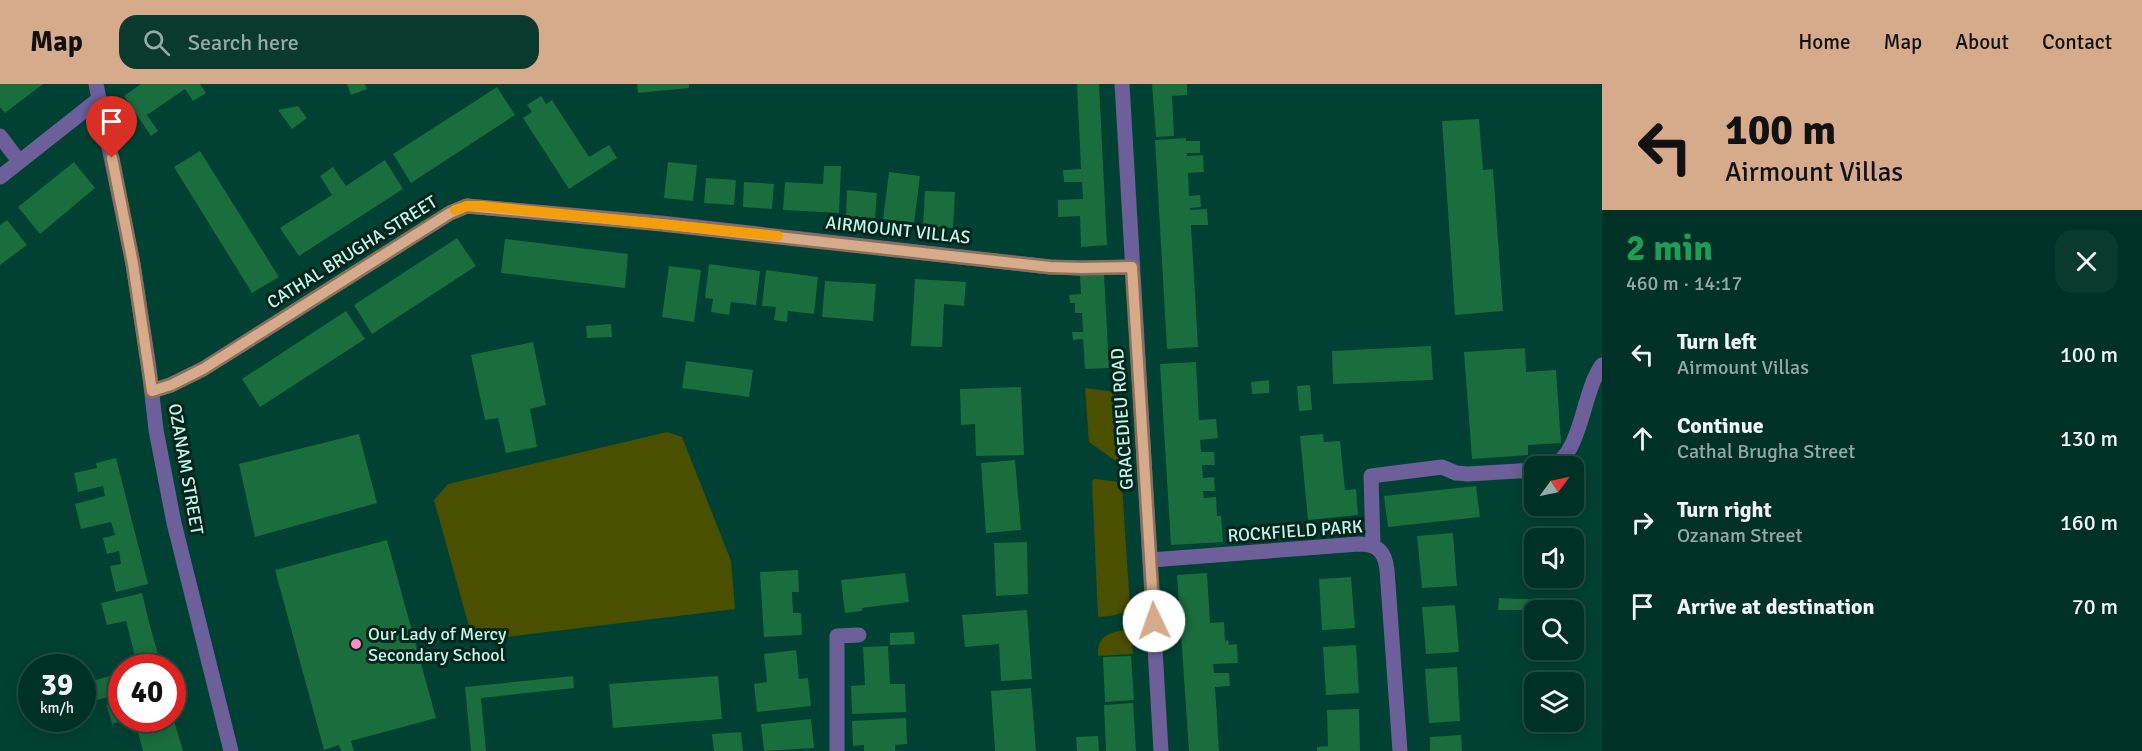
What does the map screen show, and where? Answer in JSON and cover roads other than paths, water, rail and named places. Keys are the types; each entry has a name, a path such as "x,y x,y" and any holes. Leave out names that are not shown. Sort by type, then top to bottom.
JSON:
{"street":[{"name":"GRACEDIEU ROAD","path":"1122,84 1161,751"},
{"path":"0,177 97,92"},
{"name":"OZANAM STREET","path":"97,92 133,264 156,430 174,523 231,751"},
{"path":"0,136 19,161"},
{"name":"CATHAL BRUGHA STREET","path":"152,391 171,385 203,369 461,207 482,206 661,224"},
{"name":"AIRMOUNT VILLAS","path":"661,224 1050,267 1132,267"},
{"path":"1565,456 1570,449 1590,387 1602,365"},
{"path":"1373,545 1371,476 1442,467 1462,474 1524,471"},
{"name":"ROCKFIELD PARK","path":"1151,560 1359,544 1373,545 1378,548 1384,555 1388,570 1400,751"},
{"path":"837,751 837,636 859,635"}],"place":[{"name":"Our Lady of Mercy Secondary School","path":"356,644"}]}
